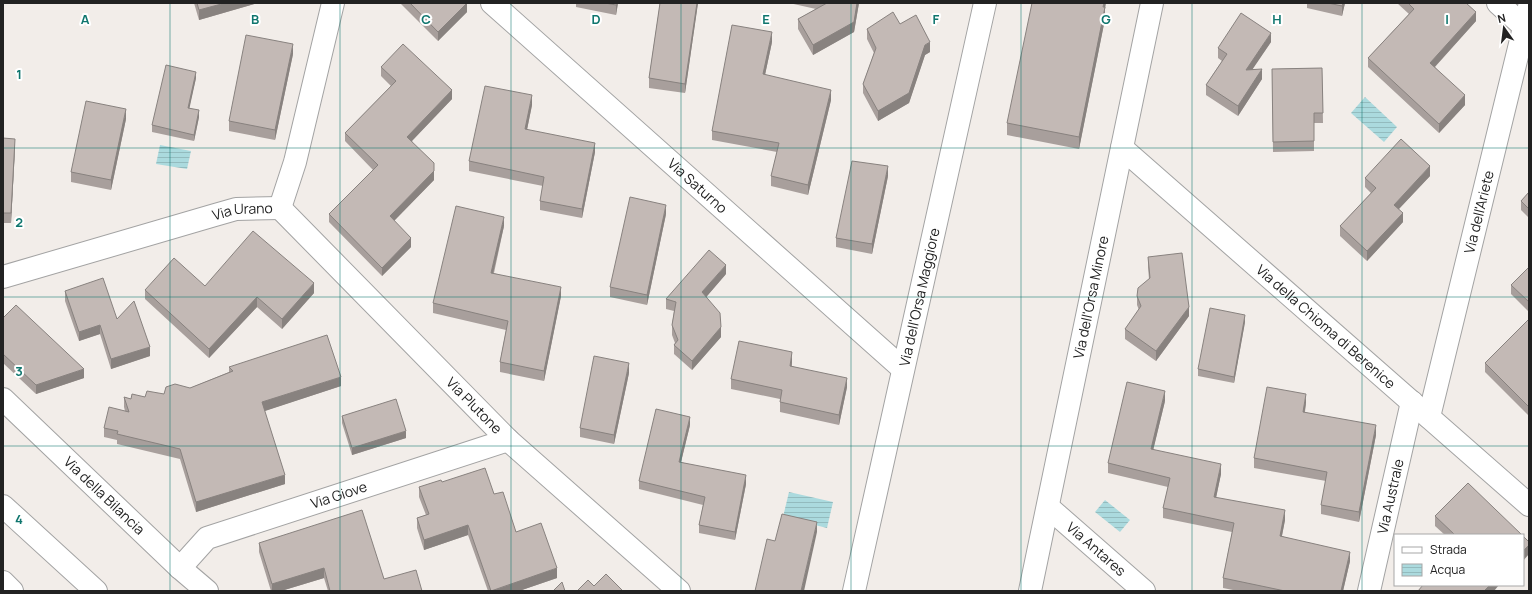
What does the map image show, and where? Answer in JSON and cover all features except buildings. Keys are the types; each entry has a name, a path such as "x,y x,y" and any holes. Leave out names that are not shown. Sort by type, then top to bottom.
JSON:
{"street":[{"name":"Via Urano","path":"3,277 236,209 280,208 295,162 333,3"},
{"name":"Via Saturno","path":"492,3 903,369"},
{"name":"Via dell'Orsa Maggiore","path":"854,591 985,3"},
{"name":"Via dell'Orsa Minore","path":"1030,591 1152,3"},
{"path":"1498,3 1528,22"},
{"name":"Via dell'Ariete","path":"1429,417 1528,22"},
{"name":"Via della Chioma di Berenice","path":"1122,148 1529,505"},
{"name":"Via Plutone","path":"280,208 508,440 679,591"},
{"name":"Via della Bilancia","path":"3,399 180,568 207,591"},
{"name":"Via Australe","path":"1369,591 1412,402"},
{"name":"Via Giove","path":"180,568 207,538 508,440"},
{"path":"3,506 96,591"},
{"name":"Via Antares","path":"1048,506 1144,591"},
{"path":"3,582 12,591"}],"water":[{"path":"1365,97 1397,127 1384,142 1351,113"},
{"path":"160,145 191,151 187,169 156,164"},
{"path":"789,492 833,502 827,528 783,517"},
{"path":"1105,500 1130,520 1120,532 1095,512"}]}
